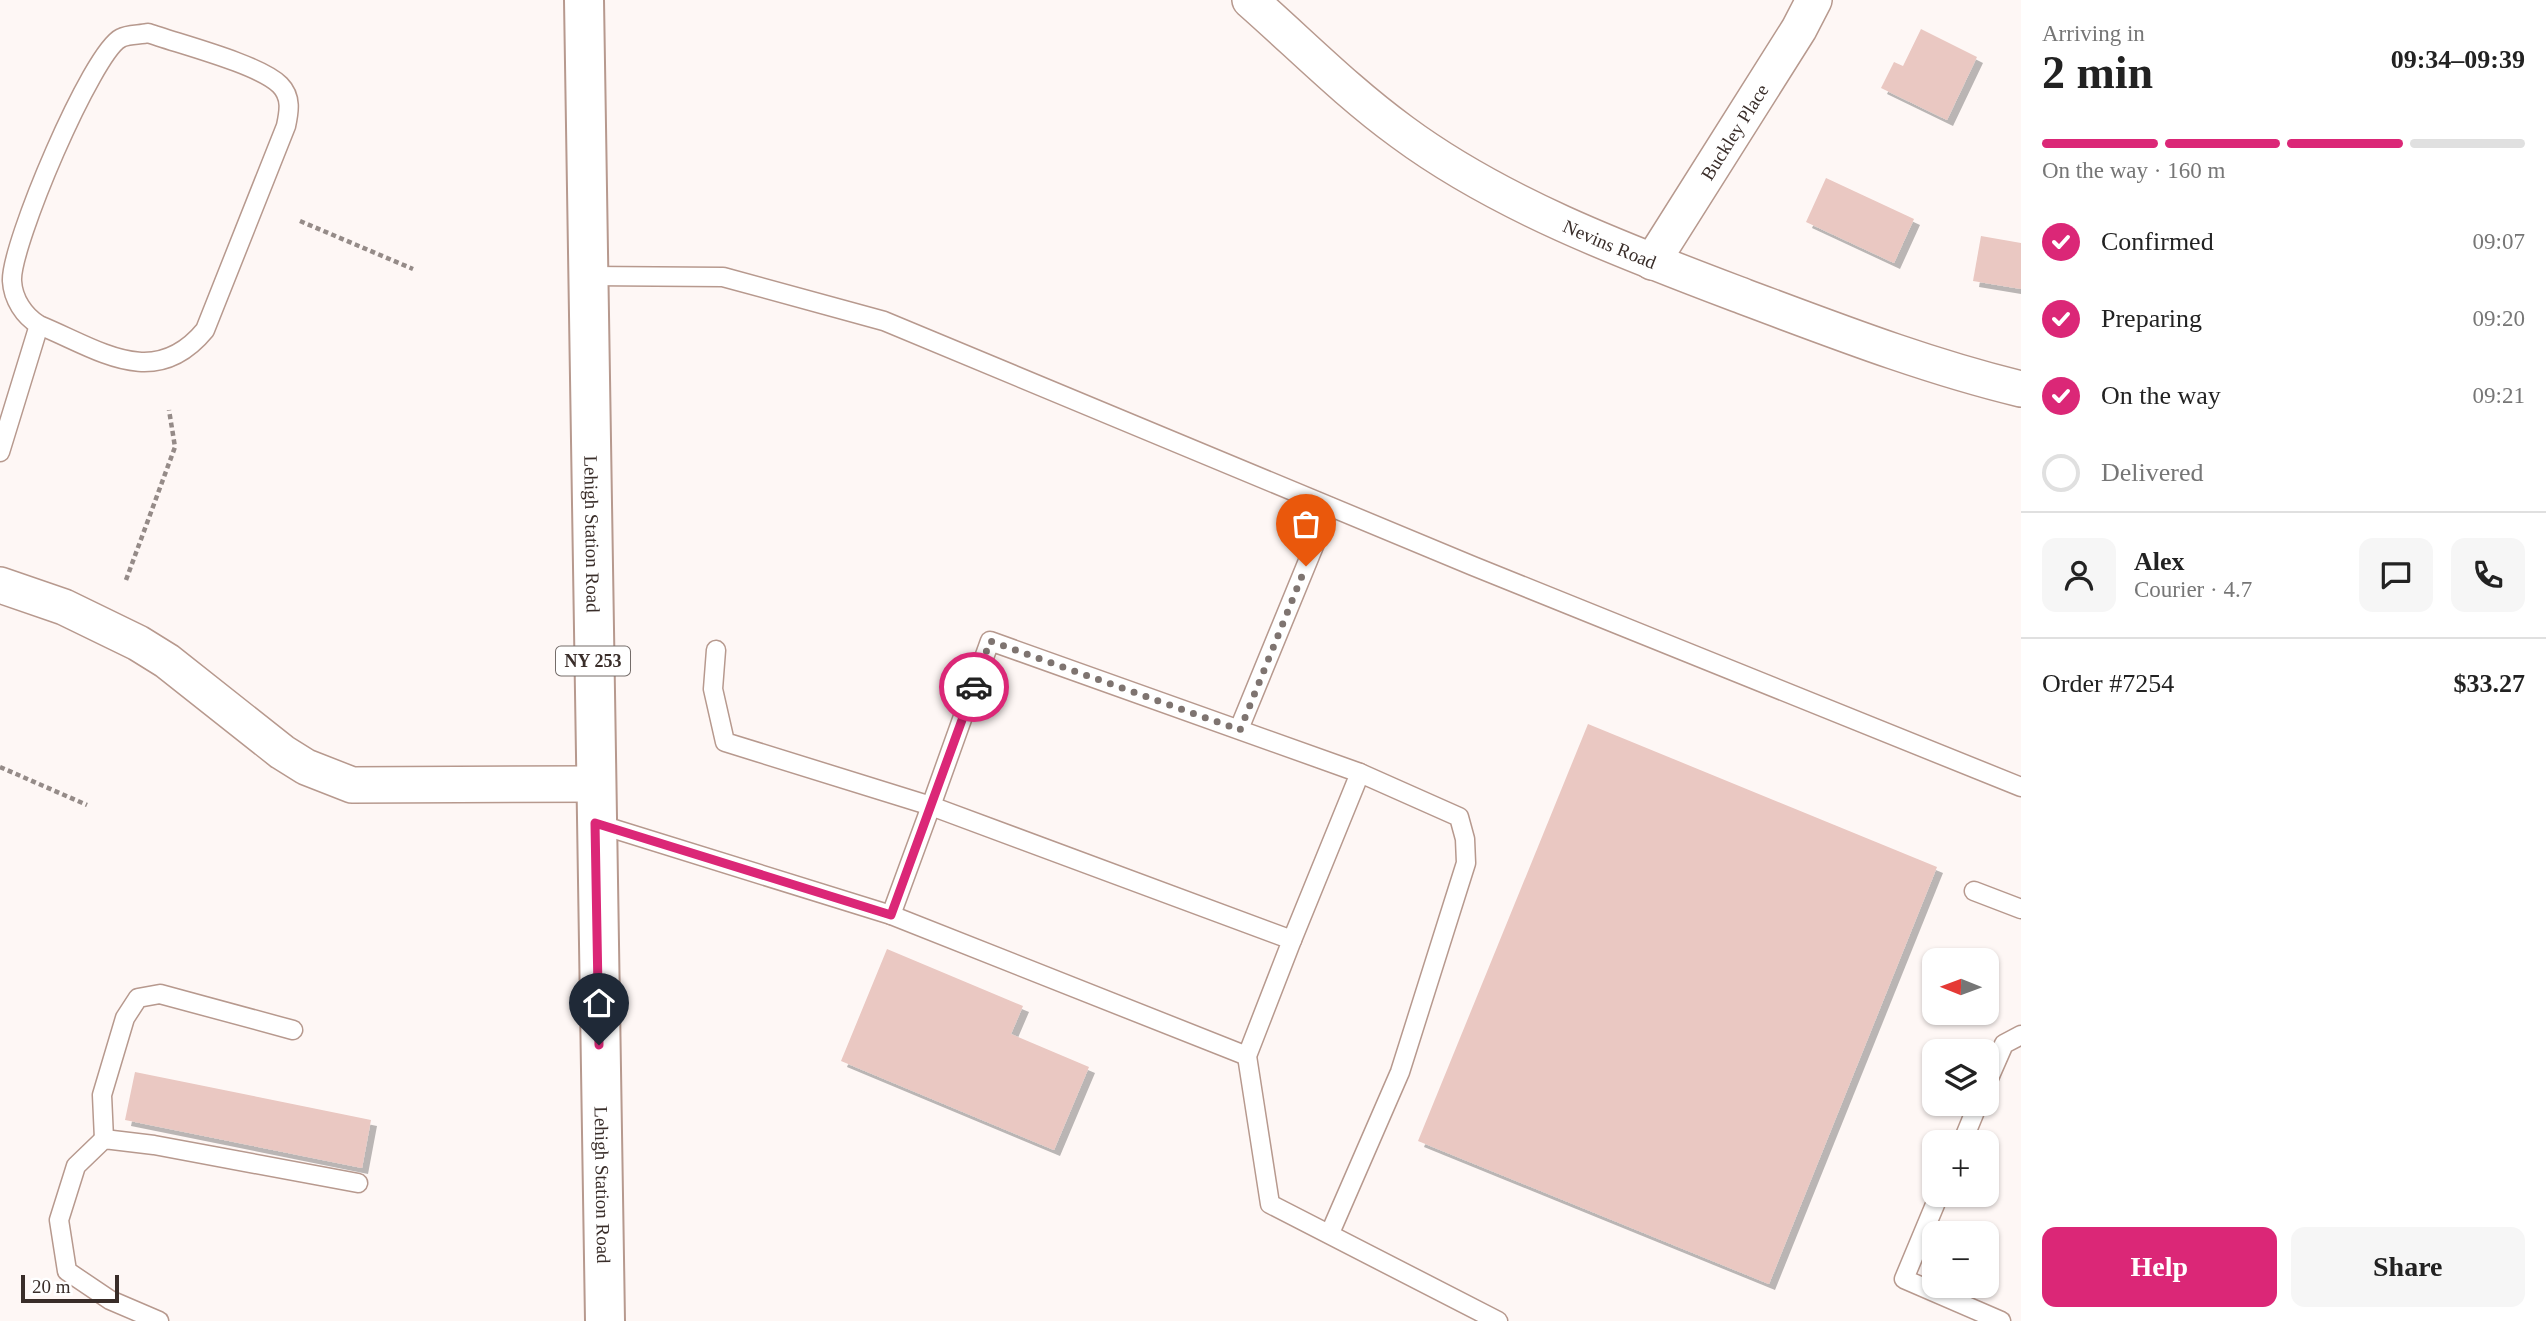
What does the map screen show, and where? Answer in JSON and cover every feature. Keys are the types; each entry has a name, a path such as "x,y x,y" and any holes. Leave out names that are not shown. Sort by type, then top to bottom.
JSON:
{"main road":[{"name":"Lehigh Station Road","path":"584,0 605,1321"}],"street":[{"name":"Buckley Place","path":"1652,262 1799,29 1814,0"},
{"name":"Nevins Road","path":"1267,6 1312,58 1401,132 1452,166 1569,225 1652,262 1893,353 2021,389"},
{"path":"0,585 76,612 138,643 167,661 282,752 306,767 352,785 595,784"}],"lane":[{"path":"148,33 256,70 281,86 290,104 286,126 205,330 192,346 151,364 128,362 39,325 27,317 17,300 12,282 14,261 78,101 102,56 121,38 148,33"},
{"path":"588,276 723,277 884,321 1330,507 2021,787"},
{"path":"0,452 39,325"},
{"path":"1240,730 1330,507"},
{"path":"891,915 990,641 1360,773 1459,817 1465,839 1466,863 1400,1072 1330,1233"},
{"path":"716,650 713,689 725,742 931,806 1292,940"},
{"path":"1360,773 1247,1056 1269,1204 1498,1321"},
{"path":"595,823 891,915 1247,1056"},
{"path":"1973,891 2021,909"},
{"path":"159,1321 110,1300 67,1272 59,1220 76,1166 104,1139 102,1095 125,1018 138,998 160,994 293,1030"},
{"path":"1999,1055 2004,1044 2021,1035"},
{"path":"104,1139 154,1145 358,1183"},
{"path":"1934,1207 1904,1279 2001,1321"}],"path":[{"path":"300,221 413,269"},
{"path":"126,580 175,447 169,410"},
{"path":"0,767 87,805"}],"building":[{"path":"1921,29 1977,57 1947,120 1881,88 1894,62 1903,66"},
{"path":"1826,178 1914,219 1894,263 1806,222"},
{"path":"1981,236 2021,243 2021,289 1973,281"},
{"path":"1588,724 1937,867 1769,1284 1418,1141"},
{"path":"887,949 1023,1006 1011,1034 1089,1067 1054,1150 841,1061"},
{"path":"135,1072 371,1120 362,1168 125,1120"}],"way so far":[{"path":"974,687 990,641 1240,730 1306,566"}],"route":[{"path":"599,1045 595,823 891,915 974,687"}]}
